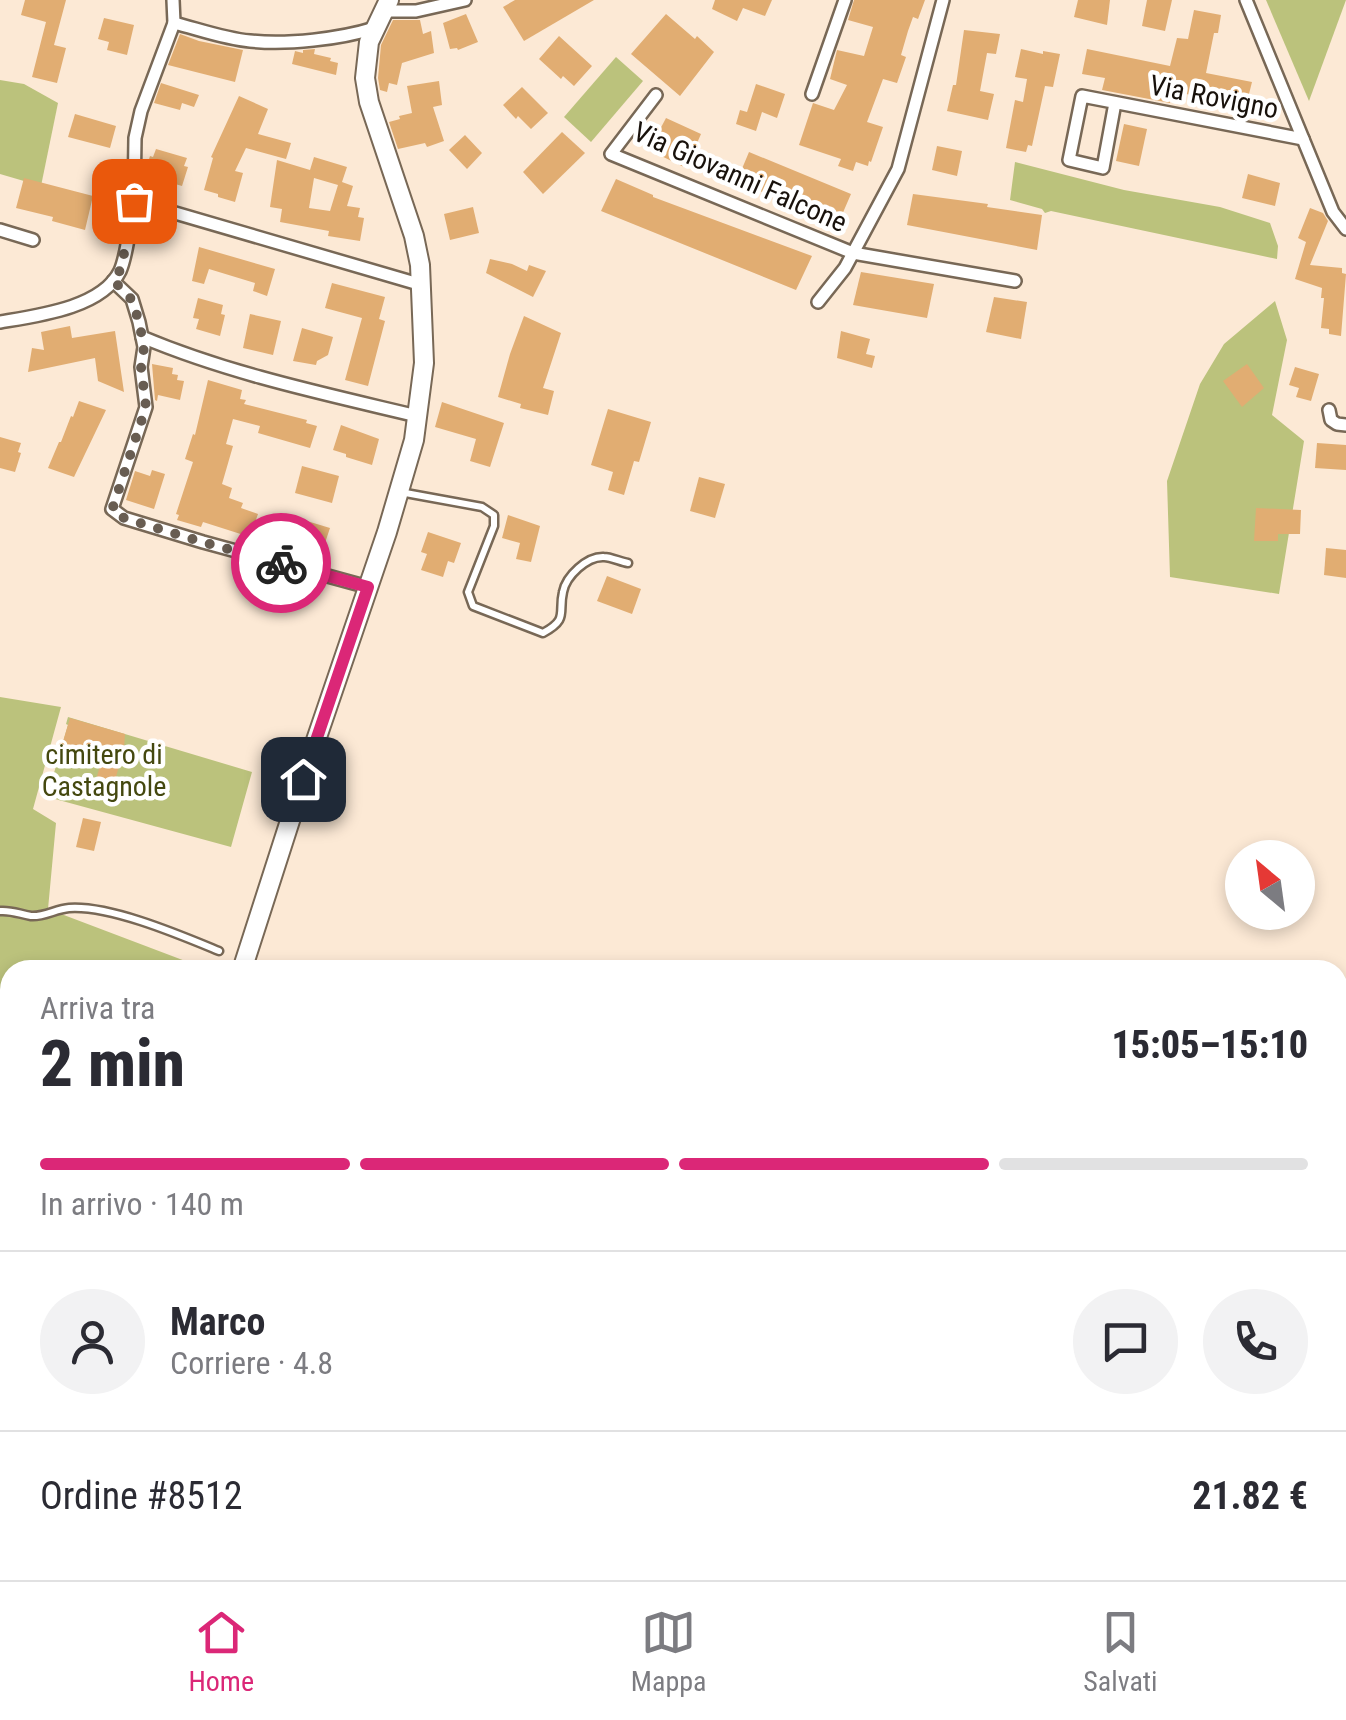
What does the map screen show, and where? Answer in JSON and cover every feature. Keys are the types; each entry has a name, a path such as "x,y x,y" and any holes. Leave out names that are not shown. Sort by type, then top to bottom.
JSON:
{"main road":[{"path":"245,960 399,492 418,416 424,363 422,285 414,236 369,102 365,78 366,58 382,13"}],"street":[{"path":"0,322 82,303 100,292 121,269 134,201 135,138 150,82 174,22 174,0"},
{"path":"174,22 250,41 346,36 382,13 416,11 465,0"},
{"path":"812,94 845,0"},
{"path":"818,302 845,268 898,169 942,0"},
{"path":"1246,0 1333,212 1346,229"},
{"name":"Via Giovanni Falcone","path":"656,95 611,154 853,253"},
{"name":"Via Rovigno","path":"1116,104 1103,168 1069,160 1082,96 1303,139"},
{"path":"134,201 422,285"},
{"path":"0,230 32,240"},
{"path":"853,253 1015,280"},
{"path":"113,280 132,300 142,337 146,407 112,510 124,518 202,542 368,587"},
{"path":"142,337 284,384 418,416"},
{"path":"1330,410 1332,420 1346,425"}],"lane":[{"path":"399,492 482,507 494,515 494,526 468,592 472,606 543,633 563,613 563,592 580,568 590,560 606,556 628,563"},
{"path":"0,910 33,916 67,908 109,913 219,951"}],"green space":[{"path":"1266,0 1346,0 1309,101"},
{"path":"616,57 643,81 591,142 564,117"},
{"path":"0,80 24,84 58,103 41,186 0,174"},
{"path":"1015,162 1124,190 1220,207 1270,223 1278,246 1277,259 1051,211 1045,213 1010,200"},
{"path":"1275,301 1287,340 1272,415 1304,441 1279,594 1170,577 1167,481 1200,384 1224,344"},
{"path":"0,697 61,707 33,809 56,823 48,909 183,960 0,960"},
{"name":"cimitero di Castagnole","path":"68,717 252,772 231,847 44,796 49,790"}],"building":[{"path":"25,0 66,0 54,45 66,48 57,83 32,77 46,22 21,15"},
{"path":"515,0 594,0 524,41 503,7"},
{"path":"715,0 772,0 765,16 743,8 737,21 712,9"},
{"path":"854,0 925,0 908,31 901,55 906,57 897,83 883,79 867,122 883,127 871,162 868,166 856,162 853,171 838,166 841,159 799,145 813,103 834,110 847,85 830,79 837,50 864,56 873,27 848,20"},
{"path":"1078,0 1110,0 1107,25 1074,17"},
{"path":"1147,0 1172,0 1165,31 1142,26"},
{"path":"1194,10 1221,15 1206,73 1252,82 1246,106 1171,91 1170,103 1102,90 1105,78 1082,74 1087,49 1170,66 1177,38 1188,39"},
{"path":"466,14 478,42 450,49 443,23"},
{"path":"666,14 714,52 680,96 631,54"},
{"path":"104,18 134,25 127,55 107,50 109,42 98,39"},
{"path":"393,20 420,20 423,34 431,31 434,53 402,63 397,85 389,83 387,92 380,90 378,78 381,45"},
{"path":"964,30 1000,34 996,54 987,53 980,91 994,94 988,120 947,111 956,85"},
{"path":"180,34 243,50 235,82 168,65"},
{"path":"559,36 592,66 574,86 539,59"},
{"path":"315,49 314,54 338,63 336,75 292,64 295,51"},
{"path":"1021,49 1060,54 1053,87 1045,86 1032,146 1028,145 1026,152 1006,148 1015,100 1023,102 1027,79 1015,77"},
{"path":"439,81 442,105 433,107 444,141 398,149 389,122 412,113 407,86"},
{"path":"161,83 199,95 194,107 182,103 180,110 154,103"},
{"path":"756,84 785,94 777,118 762,112 756,131 736,124 740,110 747,112"},
{"path":"522,87 548,113 531,129 503,105"},
{"path":"239,96 268,109 258,134 291,143 286,159 246,148 235,171 243,173 235,202 204,190 211,157"},
{"path":"75,114 116,126 110,148 68,137"},
{"path":"666,118 701,134 686,168 649,150"},
{"path":"1124,124 1147,129 1139,166 1116,161"},
{"path":"562,132 585,153 543,194 523,172"},
{"path":"465,135 482,153 467,169 449,150"},
{"path":"937,146 962,151 957,176 932,170"},
{"path":"156,149 187,158 182,186 144,175"},
{"path":"749,152 851,194 838,224 736,183"},
{"path":"314,157 347,167 342,182 353,186 347,206 360,208 358,217 364,218 360,241 280,222 282,209 270,207 277,160 310,170","holes":["314,178 338,185 330,211 309,208"]},
{"path":"1248,174 1280,183 1275,206 1242,198"},
{"path":"24,178 93,196 85,230 16,208"},
{"path":"616,179 653,197 812,256 796,290 601,211"},
{"path":"913,194 1042,215 1037,250 907,225"},
{"path":"473,207 479,233 450,240 444,214"},
{"path":"1310,208 1323,213 1328,221 1310,265 1342,268 1346,274 1341,336 1321,328 1322,288 1295,279 1306,242 1298,238"},
{"path":"199,247 275,269 267,296 253,291 255,283 209,269 204,284 192,281"},
{"path":"490,259 527,271 529,265 546,271 533,297 486,273"},
{"path":"861,272 934,284 927,318 853,305"},
{"path":"332,283 385,297 379,319 385,321 368,386 345,380 362,318 325,308"},
{"path":"994,297 1027,302 1021,339 986,332"},
{"path":"198,298 223,305 220,336 196,329 199,319 193,318"},
{"path":"250,314 281,321 273,355 243,348"},
{"path":"524,316 561,333 543,388 554,391 548,415 498,397"},
{"path":"70,326 72,338 115,331 124,392 98,381 95,358 28,372 32,348 44,350 41,332"},
{"path":"302,328 333,337 328,355 316,365 293,361"},
{"path":"841,331 870,339 866,354 875,356 872,368 837,358"},
{"path":"152,364 173,368 177,380 184,381 180,400 158,395 155,400"},
{"path":"1247,364 1264,388 1242,407 1223,381"},
{"path":"1295,367 1319,374 1311,401 1296,397 1299,388 1289,385"},
{"path":"208,380 242,390 240,399 246,400 244,404 317,426 310,448 258,433 260,426 233,419 226,444 233,446 222,484 232,488 229,498 243,503 241,508 258,514 250,537 203,522 201,527 177,520 193,462 185,459"},
{"path":"79,401 106,410 74,477 48,468"},
{"path":"442,402 504,423 490,467 470,461 476,439 435,427"},
{"path":"608,409 651,422 624,495 608,490 613,472 591,465"},
{"path":"341,425 379,439 372,465 333,450"},
{"path":"0,437 21,443 15,472 0,468"},
{"path":"1317,443 1346,445 1346,470 1315,468"},
{"path":"302,466 339,476 332,503 295,493"},
{"path":"152,470 165,474 154,509 126,500 135,471 150,476"},
{"path":"699,477 725,484 715,518 690,511"},
{"path":"1256,508 1301,510 1300,534 1278,534 1278,541 1254,541"},
{"path":"508,515 540,526 531,562 516,559 520,543 502,538"},
{"path":"297,518 330,528 321,555 289,544"},
{"path":"428,532 461,543 454,563 448,561 443,577 421,570 427,554 421,552"},
{"path":"1326,548 1346,550 1346,578 1324,575"},
{"path":"607,576 641,589 632,614 597,601"},
{"path":"70,718 125,734 109,802 91,797 102,759 61,748"},
{"path":"83,818 101,822 94,851 76,847"}],"way so far":[{"path":"134,201 121,269 113,280 132,300 139,322 146,407 112,510 124,518 281,563"}],"route":[{"path":"281,563 368,587 303,779"}]}
